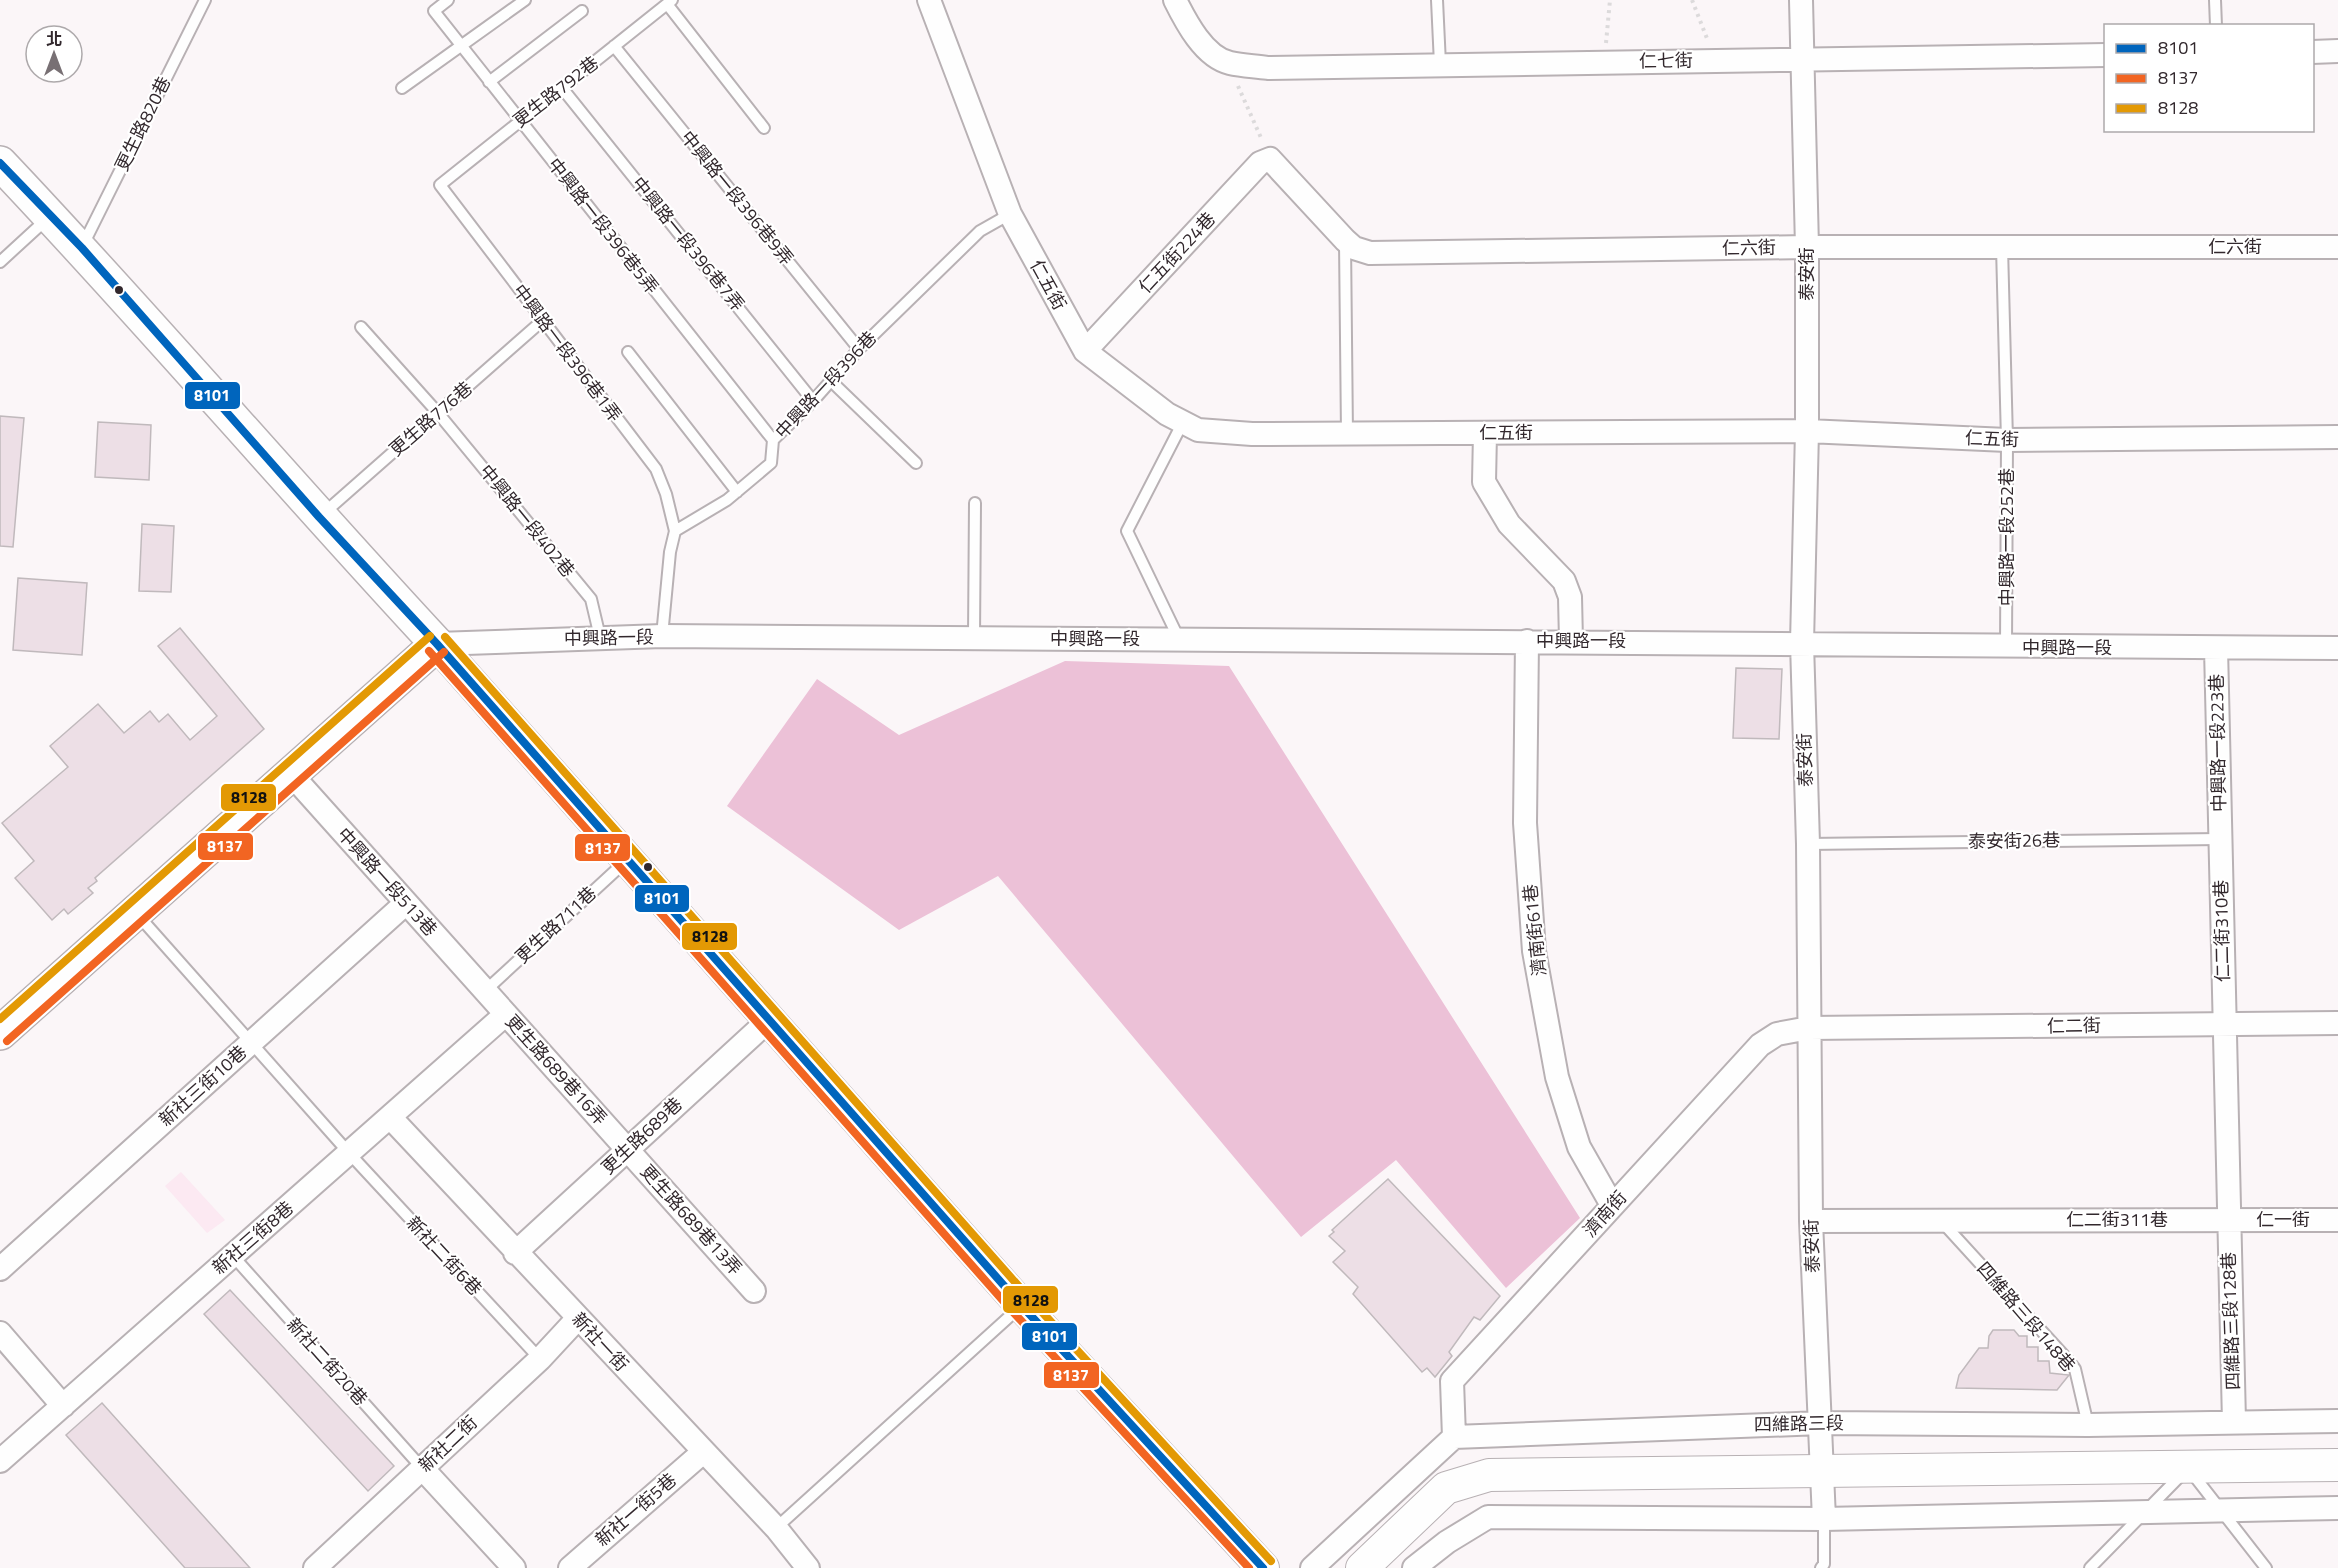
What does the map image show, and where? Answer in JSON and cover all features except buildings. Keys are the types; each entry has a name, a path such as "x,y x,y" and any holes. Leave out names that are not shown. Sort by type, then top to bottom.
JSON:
{"main road":[{"path":"0,163 82,248 319,518 437,644 0,1033"}],"street":[{"name":"仁五街","path":"929,0 1010,214 1085,351 1167,414 1198,430 1241,433 1347,434 1807,431 2007,440 2338,437"},
{"path":"1176,0 1185,20 1205,47 1228,62"},
{"name":"泰安街","path":"1801,0 1807,247 1807,431 1802,643 1808,844 1811,1221 1824,1519"},
{"path":"2314,52 2338,51"},
{"name":"仁七街","path":"1228,62 1268,68 2104,55"},
{"name":"仁六街","path":"1270,159 1354,248 1370,254 1807,247 2338,247"},
{"name":"仁五街224巷","path":"1085,351 1260,163 1270,159"},
{"path":"1485,433 1484,482 1509,524 1564,580 1570,597 1571,641"},
{"name":"中興路一段","path":"437,644 662,636 1802,643 2006,648 2338,648"},
{"name":"濟南街61巷","path":"1527,641 1525,823 1534,951 1557,1077 1579,1147 1612,1205"},
{"path":"437,644 1022,1306 1263,1568"},
{"name":"中興路一段223巷","path":"2216,648 2220,839"},
{"name":"中興路一段513巷","path":"290,773 485,991"},
{"name":"仁二街310巷","path":"2220,839 2224,1024"},
{"name":"新社三街10巷","path":"0,1269 406,903"},
{"name":"更生路689巷16弄","path":"485,991 627,1149"},
{"name":"新社三街8巷","path":"0,1461 506,1014"},
{"name":"更生路689巷","path":"515,1253 770,1019"},
{"name":"仁二街","path":"1809,1028 2338,1023"},
{"path":"2224,1024 2228,1220"},
{"name":"濟南街","path":"1454,1437 1452,1381 1760,1045 1777,1034 1809,1028"},
{"name":"新社一街","path":"390,1117 702,1453 776,1528 797,1564"},
{"name":"更生路689巷13弄","path":"627,1149 754,1291"},
{"name":"仁一街","path":"2228,1220 2338,1220"},
{"name":"仁二街311巷","path":"1811,1221 2228,1220"},
{"name":"四維路三段128巷","path":"2228,1220 2234,1422"},
{"name":"新社二街","path":"315,1568 540,1359 578,1318"},
{"path":"0,1333 63,1406"},
{"name":"四維路三段","path":"1454,1437 1821,1423 2088,1425 2338,1421"},
{"path":"1312,1568 1454,1437"},
{"name":"新社一街5巷","path":"570,1568 702,1453"},
{"path":"1362,1568 1446,1488 1490,1475 1821,1469 2188,1468 2338,1465"},
{"path":"422,1468 514,1568"},
{"path":"1414,1568 1447,1542 1488,1518 1824,1519 2338,1508"}],"lane":[{"name":"更生路820巷","path":"82,248 205,0"},
{"name":"中興路一段396巷5弄","path":"448,0 434,11 773,440"},
{"path":"402,88 525,0"},
{"path":"1437,0 1440,64"},
{"path":"2215,0 2216,24"},
{"path":"670,2 764,128"},
{"name":"更生路792巷","path":"440,185 670,2"},
{"path":"489,82 582,11"},
{"name":"中興路一段396巷9弄","path":"615,46 859,349"},
{"name":"中興路一段396巷7弄","path":"562,88 813,401"},
{"name":"中興路一段396巷1弄","path":"440,185 656,469 666,494 675,531"},
{"name":"中興路一段396巷","path":"675,531 737,492 771,464 773,440 813,401 859,349 980,231 1010,214"},
{"path":"0,262 50,216"},
{"path":"1346,240 1347,434"},
{"name":"中興路一段252巷","path":"2002,247 2007,440 2006,648"},
{"name":"更生路776巷","path":"319,518 542,321"},
{"name":"中興路一段402巷","path":"361,327 438,413 591,599 600,637"},
{"path":"628,352 737,492"},
{"path":"831,381 916,463"},
{"path":"1179,639 1127,531 1183,422"},
{"path":"974,638 975,503"},
{"path":"662,636 670,552 675,531"},
{"name":"泰安街26巷","path":"1808,844 2220,839"},
{"name":"更生路711巷","path":"485,991 627,860"},
{"name":"新社二街6巷","path":"134,912 349,1153 540,1359"},
{"name":"四維路三段148巷","path":"1941,1220 2075,1369 2088,1425"},
{"name":"新社二街20巷","path":"233,1256 422,1468"},
{"path":"776,1528 1022,1306"},
{"path":"2090,1568 2188,1468 2266,1568"},
{"path":"1821,1568 1824,1564 1824,1519"}],"path":[{"path":"1604,62 1611,0"},
{"path":"1692,0 1715,60"},
{"path":"1228,62 1270,159"}],"shaded area":[{"path":"1065,661 1229,666 1580,1218 1506,1288 1396,1160 1301,1237 998,876 899,930 727,806 817,679 899,735"},
{"path":"181,1172 225,1220 207,1233 165,1186"}],"transit line":[{"name":"8101","path":"0,163 82,248 319,517 437,644 1022,1306 1263,1568"},
{"name":"8128","path":"0,1019 430,636"},
{"name":"8128","path":"445,637 1030,1299 1271,1561"},
{"name":"8137","path":"429,651 1014,1313 1249,1568"},
{"name":"8137","path":"7,1041 444,652"}]}
